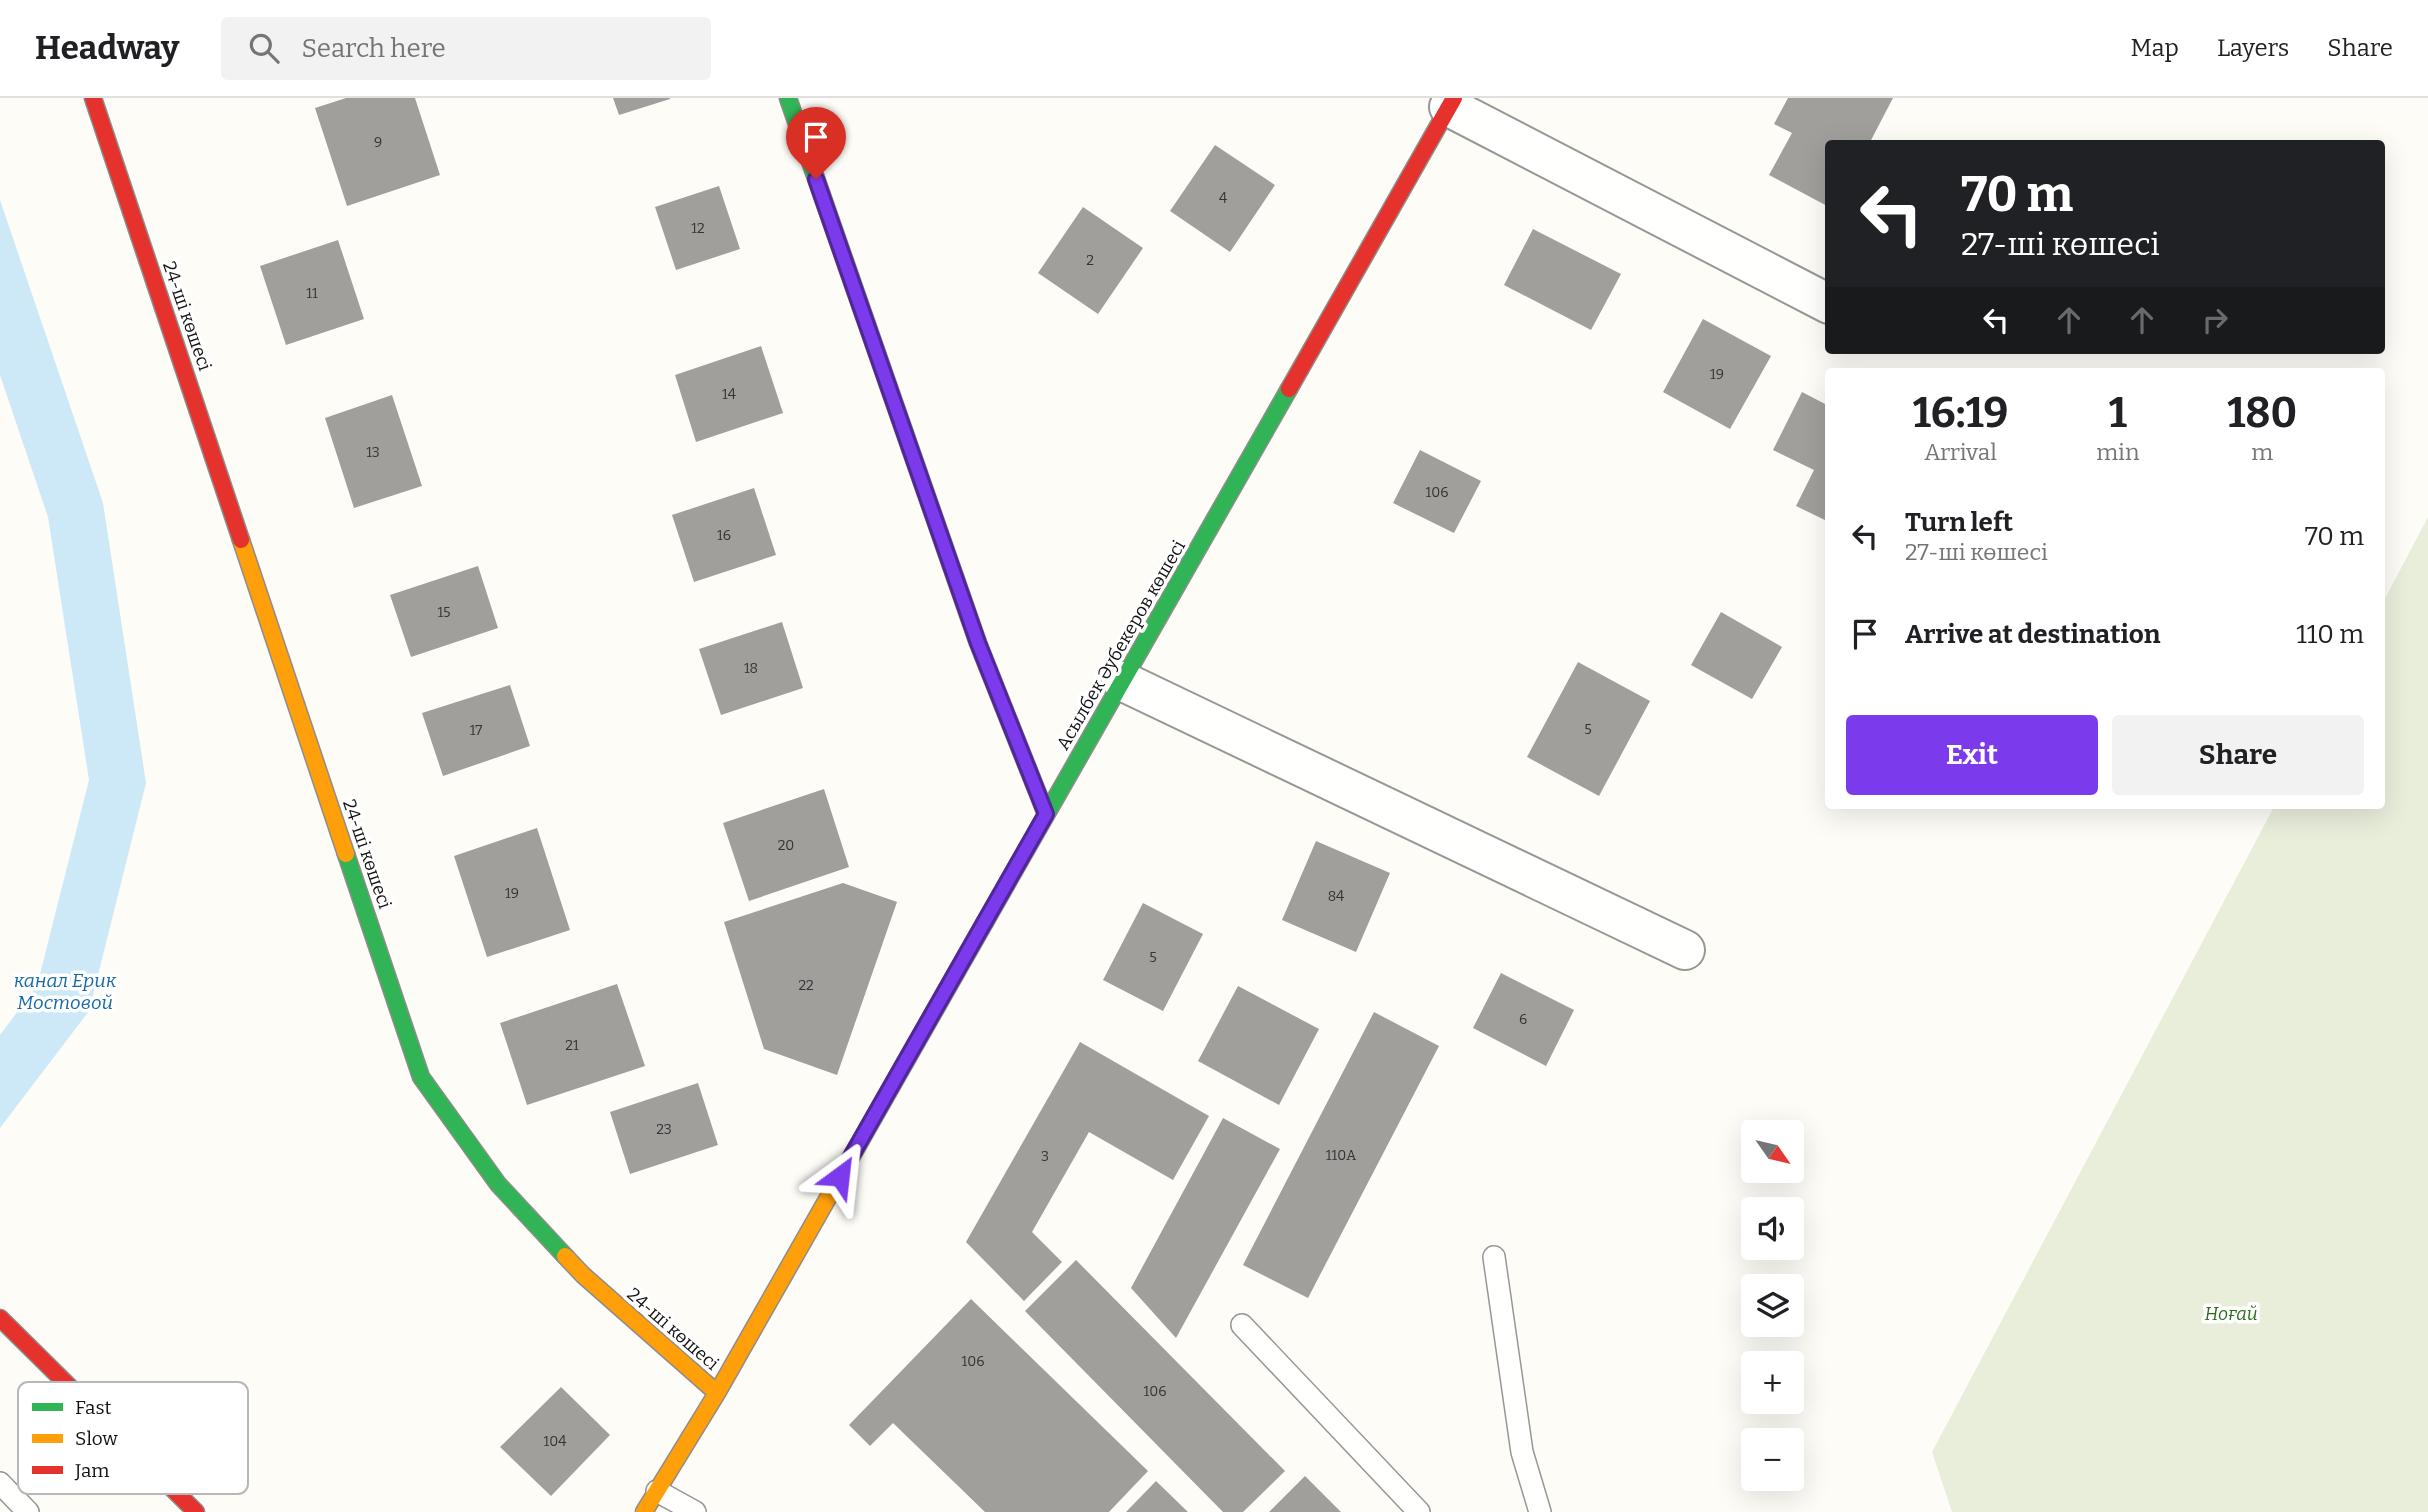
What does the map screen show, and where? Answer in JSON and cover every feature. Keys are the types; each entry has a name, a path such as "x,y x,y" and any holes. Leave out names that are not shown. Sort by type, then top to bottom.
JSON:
{"street":[{"name":"24-ші көшесі","path":"93,98 421,1077 498,1184 583,1275 717,1393 644,1512"},
{"path":"790,99 978,643 1046,814"},
{"name":"Асылбек Әубекеров көшесі","path":"717,1393 1452,102"},
{"path":"1452,102 1825,302"},
{"path":"1122,681 1685,950"},
{"path":"0,1318 65,1382"},
{"path":"178,1494 196,1512"}],"lane":[{"path":"1494,1257 1522,1451 1540,1512"},
{"path":"1242,1325 1419,1512"},
{"path":"0,1483 28,1512"},
{"path":"657,1491 695,1512"}],"green space":[{"name":"Ноғай","path":"2428,517 2428,1512 1952,1512 1932,1452 2273,809 2385,809 2385,598"}],"water":[{"name":"канал Ерик Мостовой","path":"0,200 103,503 146,783 89,1011 0,1128 0,1035 37,986 89,780 48,517 0,375"}],"building":[{"path":"346,98 415,98 440,175 347,206 315,108"},
{"path":"613,98 670,98 670,99 619,115"},
{"path":"1788,98 1893,98 1871,140 1825,140 1825,205 1769,175 1792,133 1774,124"},
{"path":"1215,145 1275,185 1230,252 1170,211"},
{"path":"719,186 740,249 676,270 655,207"},
{"path":"1083,207 1143,248 1098,314 1038,273"},
{"path":"1533,229 1621,274 1591,330 1504,285"},
{"path":"338,240 364,319 286,345 260,266"},
{"path":"1703,319 1771,356 1730,429 1663,392"},
{"path":"761,346 783,413 696,442 675,375"},
{"path":"1802,392 1825,404 1825,520 1796,506 1814,470 1773,450"},
{"path":"392,395 422,486 354,508 325,418"},
{"path":"1420,450 1481,481 1454,533 1393,503"},
{"path":"754,488 776,555 694,582 672,515"},
{"path":"478,566 498,628 411,657 390,595"},
{"path":"1721,612 1782,647 1752,699 1691,665"},
{"path":"782,622 803,688 721,715 699,649"},
{"path":"1578,662 1650,701 1599,796 1527,757"},
{"path":"510,685 530,746 443,776 422,713"},
{"path":"824,789 849,867 749,901 723,823"},
{"path":"537,828 570,930 487,957 454,856"},
{"path":"1316,841 1390,873 1356,952 1282,920"},
{"path":"843,883 897,902 837,1075 764,1049 724,922"},
{"path":"1143,903 1203,934 1163,1011 1103,980"},
{"path":"1501,973 1574,1010 1546,1066 1473,1028"},
{"path":"617,984 645,1066 527,1105 500,1023"},
{"path":"1238,986 1319,1029 1279,1105 1198,1061"},
{"path":"1374,1012 1439,1046 1308,1298 1243,1265"},
{"path":"1080,1042 1209,1116 1173,1180 1089,1132 1032,1232 1062,1262 1024,1301 966,1242"},
{"path":"698,1083 718,1145 630,1174 610,1112"},
{"path":"1223,1118 1280,1149 1176,1338 1131,1288"},
{"path":"1076,1260 1285,1471 1243,1512 1223,1512 1025,1311"},
{"path":"971,1299 1148,1471 1109,1512 985,1512 893,1423 870,1446 849,1425"},
{"path":"561,1387 610,1435 551,1496 500,1447"},
{"path":"1305,1476 1341,1512 1269,1512"},
{"path":"1156,1481 1188,1512 1126,1512"}],"traffic: fast":[{"path":"788,98 978,643 1046,814"},
{"path":"985,922 1289,389"},
{"path":"346,854 421,1077 498,1184 565,1256"}],"traffic: slow":[{"path":"241,540 346,854"},
{"path":"717,1393 985,922"},
{"path":"565,1256 717,1393 644,1512"}],"traffic: jam":[{"path":"93,98 241,540"},
{"path":"1289,389 1454,98"},
{"path":"0,1318 65,1382"},
{"path":"178,1494 196,1512"}],"route":[{"path":"816,179 978,643 1046,814 840,1176"}]}
